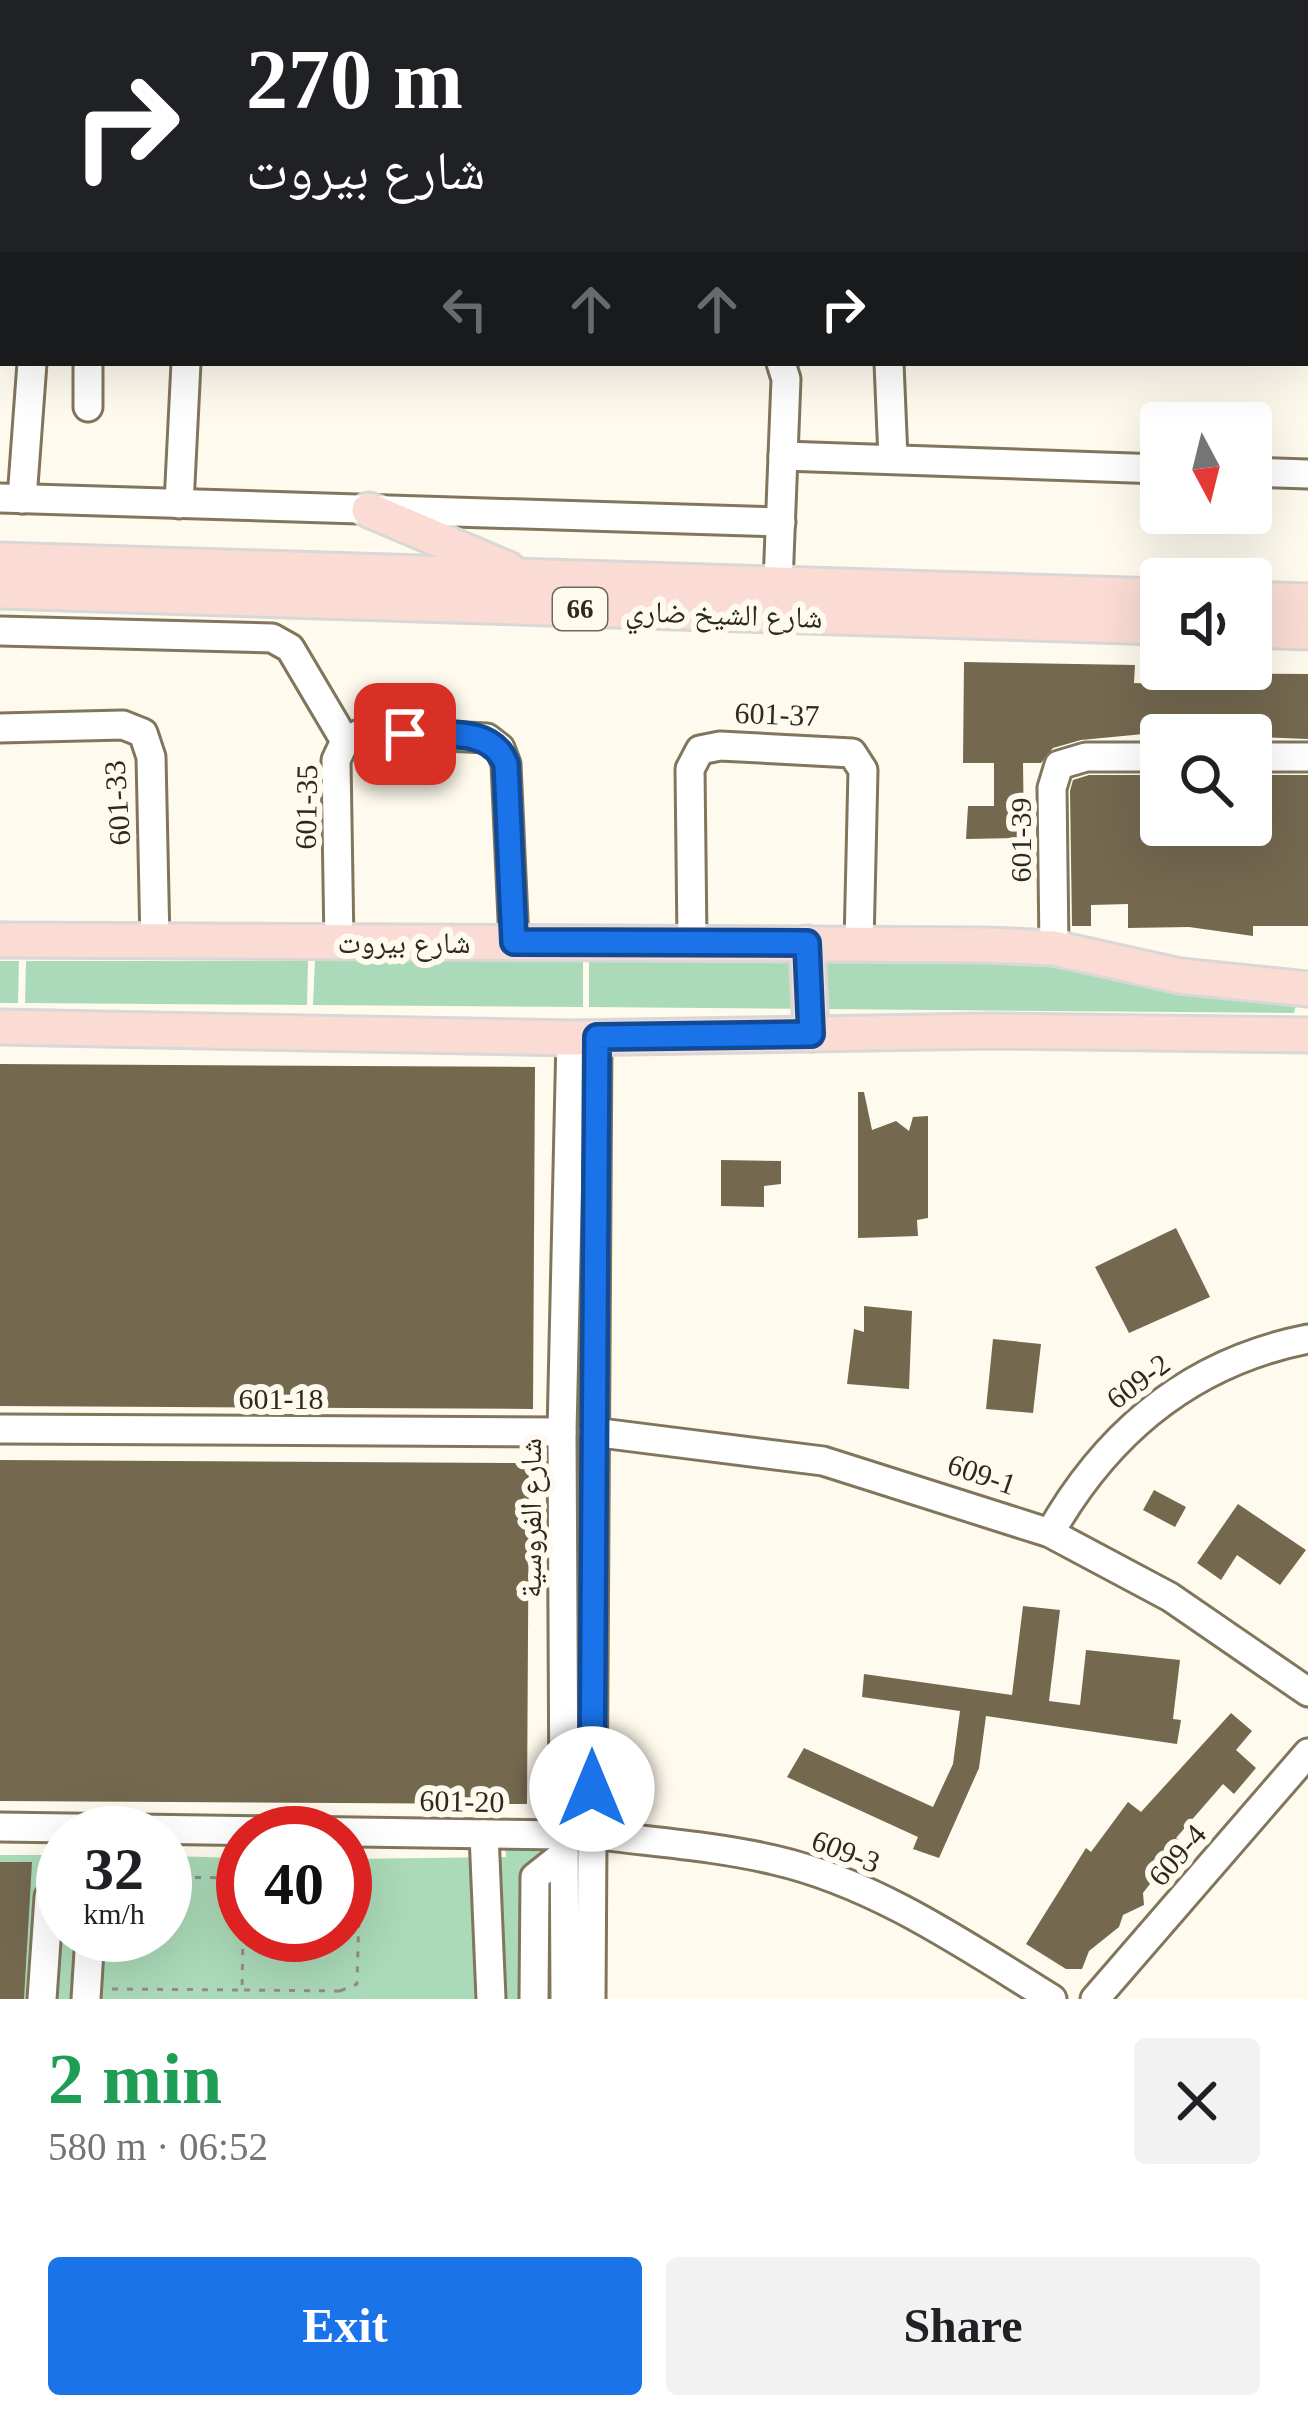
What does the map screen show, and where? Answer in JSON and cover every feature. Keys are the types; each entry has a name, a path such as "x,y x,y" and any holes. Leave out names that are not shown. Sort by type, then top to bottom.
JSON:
{"main road":[{"path":"369,510 520,575"},
{"name":"شارع الشيخ ضاري","path":"0,560 1140,595"},
{"name":"شارع الشيخ ضاري","path":"0,591 1140,626"},
{"path":"1272,600 1308,601"},
{"path":"1272,631 1308,632"},
{"name":"شارع بيروت","path":"0,940 1054,947 1180,976 1308,989"},
{"path":"807,943 811,1034"},
{"path":"0,1027 584,1037 1308,1035"}],"street":[{"path":"32,366 11,498 781,522"},
{"path":"88,366 88,407"},
{"path":"179,504 186,366"},
{"path":"778,584 786,379 782,366"},
{"path":"890,366 893,459"},
{"path":"783,456 1140,468"},
{"path":"1272,473 1308,474"},
{"path":"0,631 272,638 290,648 345,741"},
{"name":"601-33","path":"0,728 123,725 142,733 151,757 155,942"},
{"name":"601-35","path":"339,943 336,760 345,741 364,732 488,738 500,748 506,764 514,942"},
{"name":"601-37","path":"692,941 690,769 700,750 720,746 852,753 862,770 859,944"},
{"name":"601-39","path":"1054,947 1052,788 1059,765 1086,757 1140,757"},
{"path":"1272,757 1308,757"},
{"name":"شارع الفروسية","path":"565,1999 593,1432 580,1292 584,1037"},
{"name":"شارع الفروسية","path":"580,1292 562,1432 574,1841 591,1999"},
{"name":"609-2","path":"1050,1533 1085,1476 1143,1414 1229,1361 1308,1339"},
{"name":"601-18","path":"0,1430 562,1432"},
{"name":"609-1","path":"593,1432 823,1461 1050,1533 1170,1597 1308,1692"},
{"name":"609-4","path":"1094,1999 1308,1753"},
{"name":"601-20","path":"0,1827 36,1828"},
{"name":"601-20","path":"192,1832 484,1834 574,1841"},
{"path":"484,1834 490,1999"},
{"path":"534,1999 535,1877 574,1841"},
{"name":"609-3","path":"574,1841 774,1859 832,1878 885,1900 1052,1999"},
{"path":"42,1999 45,1962"},
{"path":"86,1994 88,1962"}],"path":[{"path":"242,1990 243,1962"},
{"path":"86,1994 340,1991 357,1984 358,1962"},
{"path":"340,1991 340,1999"}],"green space":[{"path":"0,961 19,961 18,1003 0,1003"},
{"path":"26,961 308,961 307,1005 25,1003"},
{"path":"315,961 583,961 583,1007 313,1005"},
{"path":"589,961 1013,962 1297,1001 1294,1013 589,1007"},
{"path":"505,1846 534,1846 542,1851 542,1999 0,1999 0,1855 36,1855 36,1962 192,1962 192,1857 216,1857 216,1962 372,1962 372,1859 506,1857"}],"building":[{"path":"964,662 1135,665 1134,683 1140,683 1140,690 1272,690 1272,674 1308,674 1308,739 1272,738 1272,714 1140,714 1140,734 1081,740 1053,748 1041,763 1023,763 1024,838 966,839 968,806 994,806 994,763 963,763"},
{"path":"1089,775 1140,775 1140,846 1272,846 1272,775 1308,775 1308,926 1253,926 1253,936 1189,927 1128,928 1128,904 1091,905 1091,926 1072,926 1073,780"},
{"path":"0,1064 535,1067 533,1409 0,1406"},
{"path":"858,1092 864,1092 872,1130 896,1121 909,1131 913,1117 928,1116 928,1218 917,1220 918,1236 858,1238"},
{"path":"721,1160 781,1161 781,1184 764,1186 764,1207 721,1206"},
{"path":"1176,1228 1210,1297 1129,1333 1095,1267"},
{"path":"864,1306 912,1311 909,1389 847,1384 854,1329 864,1332"},
{"path":"993,1339 1041,1344 1033,1413 986,1409"},
{"path":"0,1460 529,1463 527,1804 0,1801"},
{"path":"1154,1490 1186,1507 1175,1527 1143,1510"},
{"path":"1238,1504 1306,1550 1280,1585 1237,1555 1221,1580 1197,1563"},
{"path":"1023,1606 1060,1610 1049,1701 1080,1705 1086,1650 1180,1660 1173,1719 1181,1720 1177,1744 986,1716 979,1768 939,1858 913,1849 918,1837 787,1777 804,1748 933,1807 953,1764 960,1711 862,1697 864,1674 1012,1695"},
{"path":"1231,1713 1252,1731 1236,1750 1256,1768 1234,1794 1223,1784 1176,1838 1182,1842 1143,1893 1144,1905 1123,1915 1119,1927 1089,1951 1082,1969 1066,1969 1026,1944 1086,1848 1091,1852 1128,1802 1141,1812"},
{"path":"0,1862 32,1862 24,1999 0,1999"}],"route":[{"path":"405,734 488,738 500,748 506,764 514,942 807,943 811,1034 597,1037 592,1789"}]}
